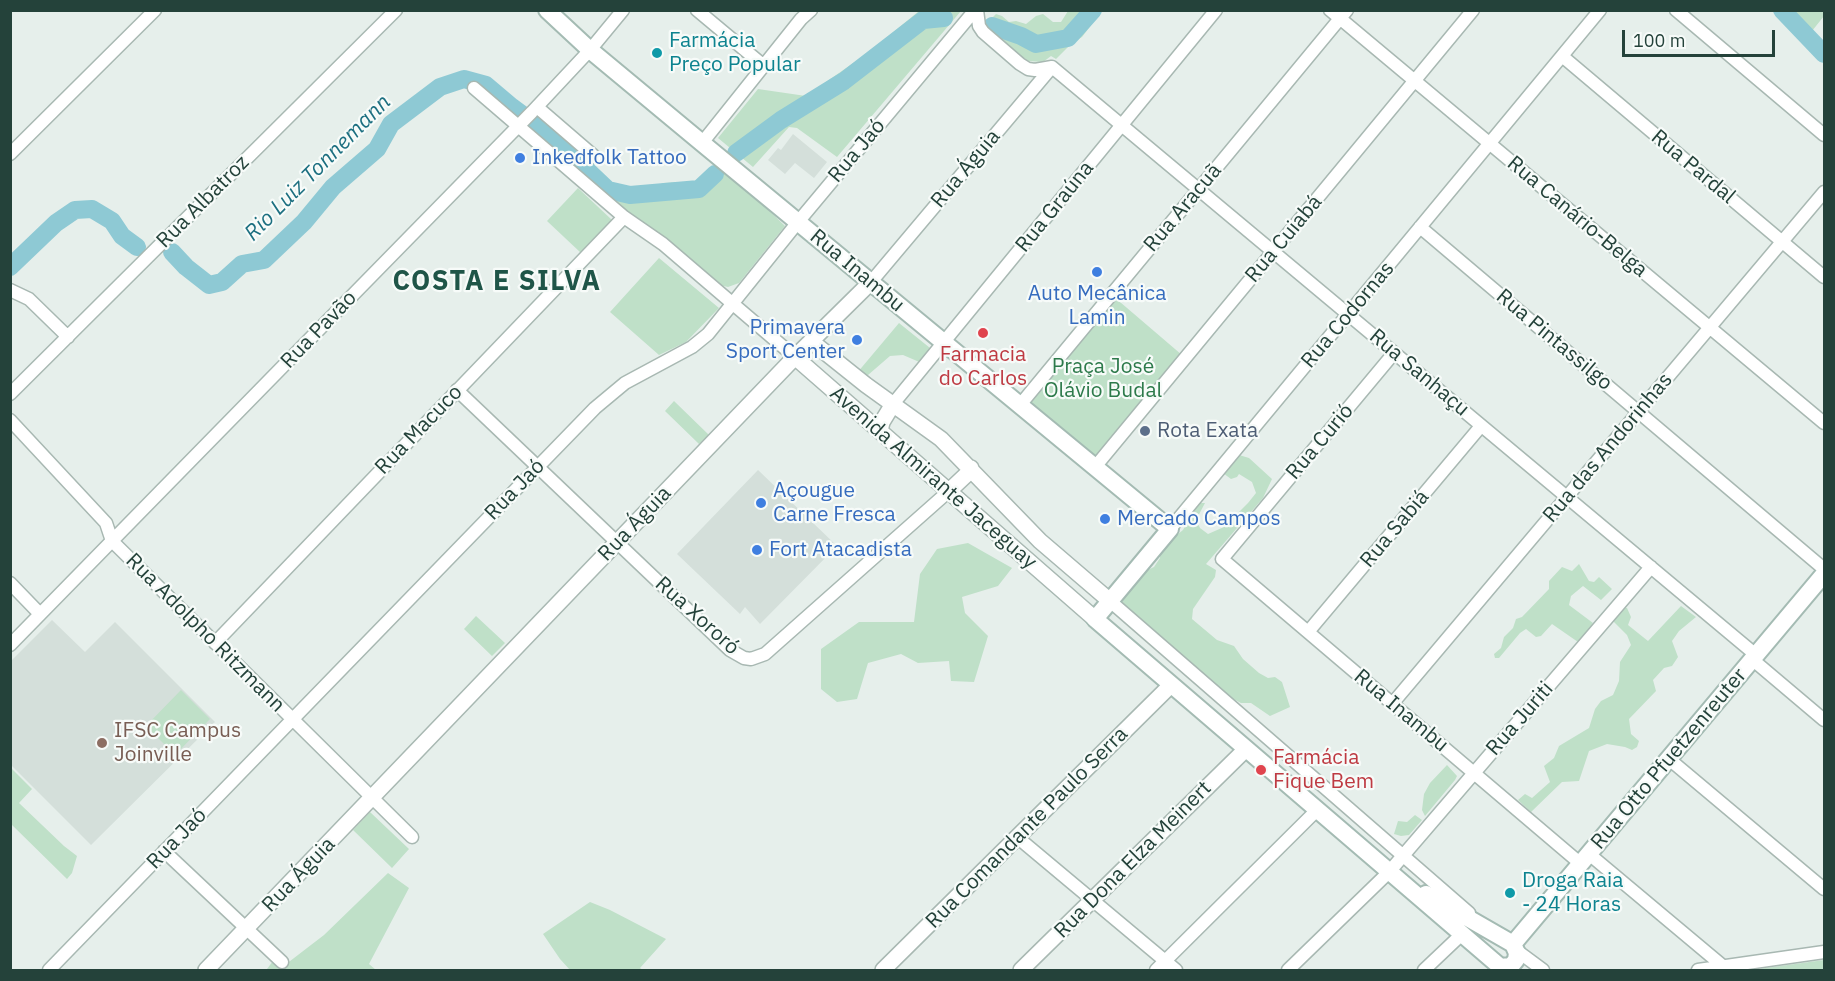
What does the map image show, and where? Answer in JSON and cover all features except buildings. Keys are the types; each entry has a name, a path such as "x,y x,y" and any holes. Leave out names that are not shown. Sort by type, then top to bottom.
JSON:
{"main road":[{"name":"Rua Inambu","path":"547,10 590,50 1170,529"},
{"name":"Rua Codornas","path":"1095,619 1170,529"},
{"name":"Rua Otto Pfuetzenreuter","path":"1515,953 1585,859 1824,574"},
{"name":"Avenida Almirante Jaceguay","path":"1095,619 1499,966"},
{"name":"Avenida Almirante Jaceguay","path":"1389,872 1488,930 1515,953"},
{"path":"1498,943 1515,953 1511,966 1499,966 1492,950 1498,943"}],"street":[{"path":"10,154 155,10"},
{"name":"Rua Pavão","path":"10,645 535,110 623,10"},
{"path":"697,10 764,66"},
{"path":"702,142 810,10"},
{"path":"976,10 979,26 983,32 1020,64 1035,70 1052,67"},
{"name":"Rua Jaó","path":"49,970 609,395 625,383 701,341 976,10"},
{"name":"Rua Graúna","path":"893,404 1216,10"},
{"name":"Rua Cuiabá","path":"1095,467 1473,10"},
{"name":"Rua Codornas","path":"1170,529 1600,10"},
{"path":"1676,10 1824,135"},
{"name":"Rua Albatroz","path":"10,394 389,13"},
{"name":"Rua Canário-Belga","path":"1339,13 1415,81 1824,423"},
{"name":"Rua Aracuã","path":"1020,405 1199,190 1339,13"},
{"name":"Rua Pardal","path":"1562,56 1824,277"},
{"name":"Rua Sanhaçu","path":"1052,67 1651,567 1824,720"},
{"name":"Rua Águia","path":"206,970 795,357 871,282 1052,67"},
{"name":"Avenida Almirante Jaceguay","path":"474,88 520,125 624,217 663,244 733,303 1095,619"},
{"path":"535,110 595,157"},
{"name":"Rua das Andorinhas","path":"1392,704 1824,192"},
{"name":"Rua Macuco","path":"215,642 624,217"},
{"name":"Rua Pintassilgo","path":"1420,227 1824,569"},
{"path":"10,290 29,299 68,337"},
{"name":"Avenida Almirante Jaceguay","path":"812,341 866,386 941,439 1040,541 1488,930"},
{"name":"Rua Curió","path":"1222,559 1394,353"},
{"name":"Rua Xororó","path":"458,390 730,650 737,655 751,659 765,654 949,491"},
{"path":"880,431 882,422 893,404"},
{"name":"Rua Adolpho Ritzmann","path":"10,420 106,523 112,541 412,837"},
{"name":"Rua Sabiá","path":"1308,632 1481,426"},
{"path":"949,491 971,468"},
{"name":"Rua Inambu","path":"1222,559 1474,773 1724,967"},
{"name":"Rua Juriti","path":"1288,970 1389,872 1651,567"},
{"path":"10,583 40,614"},
{"name":"Rua Comandante Paulo Serra","path":"883,970 1171,685"},
{"name":"Rua Dona Elza Meinert","path":"1021,970 1246,749"},
{"path":"1669,759 1824,889"},
{"path":"1160,966 1317,810"},
{"path":"1017,837 1092,900 1160,966 1176,970"},
{"path":"164,851 282,962"},
{"path":"1424,970 1462,934"},
{"path":"1698,970 1824,952"},
{"name":"Avenida Almirante Jaceguay","path":"1515,953 1543,970"}],"shaded area":[{"path":"793,134 827,162 814,178 795,163 785,174 768,160 778,148 781,150"},
{"name":"Fort Atacadista","path":"758,470 837,546 760,624 745,607 740,614 677,554"},
{"name":"IFSC Campus Joinville","path":"52,620 85,652 115,622 215,722 91,845 11,765 11,661"}],"green space":[{"path":"919,11 961,11 837,157 797,128 789,127 753,167 718,138 758,89 806,96 869,52"},
{"path":"1068,11 1091,11 1088,16 1096,11 1102,11 1082,37 1056,59 1051,56 1043,62 1028,61 987,31 986,26 999,33 1014,35 1027,46 1043,48 1054,43 1066,42 1075,37 1084,19 1069,35 1043,41 1011,28 988,22 996,14 1009,22 1016,21 1026,24 1036,16 1043,14 1053,22 1061,22"},
{"path":"1792,11 1824,11 1824,16 1812,31"},
{"path":"537,120 607,185 621,191 649,189 663,183 688,184 714,169 723,172 754,196 785,226 739,283 728,287 719,285 635,220 539,138 532,124"},
{"path":"578,188 612,220 581,253 547,221"},
{"path":"659,258 719,308 686,342 659,355 610,312"},
{"name":"Praça José Olávio Budal","path":"1113,296 1182,355 1094,461 1024,403"},
{"path":"899,323 935,352 924,364 903,355 890,356 868,375 857,373"},
{"path":"674,401 709,435 699,444 665,411"},
{"path":"1239,455 1249,458 1272,479 1263,498 1206,564 1216,570 1215,577 1193,609 1192,619 1217,640 1234,646 1243,659 1259,673 1268,678 1275,677 1282,682 1290,707 1270,716 1251,703 1241,703 1220,692 1124,608 1122,599 1137,575 1154,567 1160,558 1159,550 1163,540 1183,530 1198,503 1205,503 1196,520 1200,528 1208,534 1224,527 1248,503 1256,493 1252,482 1239,474 1231,479 1223,473"},
{"path":"968,543 1012,568 998,586 962,597 965,613 988,636 974,682 951,681 949,661 918,663 901,654 868,663 857,699 837,702 821,689 821,649 859,622 914,622 920,574 937,549"},
{"path":"1579,564 1589,581 1594,582 1599,577 1612,589 1601,600 1583,586 1571,596 1569,605 1593,623 1587,632 1578,642 1552,624 1541,636 1536,637 1526,629 1499,658 1495,658 1494,654 1501,648 1504,637 1513,628 1516,619 1522,617 1549,589 1549,581 1562,567 1572,571"},
{"path":"1620,606 1627,608 1631,617 1628,625 1648,641 1681,606 1696,617 1679,631 1672,641 1678,657 1672,666 1664,668 1653,680 1656,691 1629,719 1631,734 1639,741 1637,747 1632,750 1607,744 1589,751 1579,781 1562,782 1531,812 1518,800 1525,794 1532,798 1550,782 1544,766 1554,758 1559,746 1589,728 1595,709 1601,701 1613,695 1619,681 1620,662 1631,645 1627,635 1613,621"},
{"path":"476,616 505,643 492,656 464,629"},
{"path":"181,690 210,719 175,755 146,726"},
{"path":"1447,765 1457,776 1425,816 1422,810 1424,794 1430,783"},
{"path":"11,768 32,789 19,803 77,856 72,873 67,879 11,824"},
{"path":"370,812 409,849 392,868 353,830"},
{"path":"1415,815 1422,820 1409,835 1394,834 1398,821 1407,822"},
{"path":"388,873 409,888 369,964 376,970 267,969 273,961 281,968 324,935"},
{"path":"590,902 666,939 640,968 643,970 570,970 560,959 543,934"},
{"path":"1824,960 1824,970 1751,970"}],"waterway":[{"name":"Rio Luiz Tonnemann","path":"992,26 1036,44 1068,38 1093,10"},
{"path":"1782,10 1824,54"},
{"name":"Rio Luiz Tonnemann","path":"736,153 781,120 844,81 923,20 944,18"},
{"name":"Rio Luiz Tonnemann","path":"172,252 186,267 209,285 222,282 242,264 264,260 304,222 333,187 377,149 391,124 440,87 464,79 486,85 550,135 608,190 630,195 699,189 715,174"},
{"name":"Rio Luiz Tonnemann","path":"10,267 56,223 75,210 92,209 112,221 122,236 137,247"}],"place":[{"name":"Farmácia Preço Popular","path":"657,53"},
{"name":"Inkedfolk Tattoo","path":"520,158"},
{"name":"Auto Mecânica Lamin","path":"1097,272"},
{"name":"Farmacia do Carlos","path":"983,333"},
{"name":"Primavera Sport Center","path":"857,340"},
{"name":"Rota Exata","path":"1145,431"},
{"name":"Açougue Carne Fresca","path":"761,503"},
{"name":"Mercado Campos","path":"1105,519"},
{"name":"Fort Atacadista","path":"757,550"},
{"name":"IFSC Campus Joinville","path":"102,743"},
{"name":"Farmácia Fique Bem","path":"1261,770"},
{"name":"Droga Raia - 24 Horas","path":"1510,893"}],"district":[{"name":"COSTA E SILVA","path":"497,282"}]}
